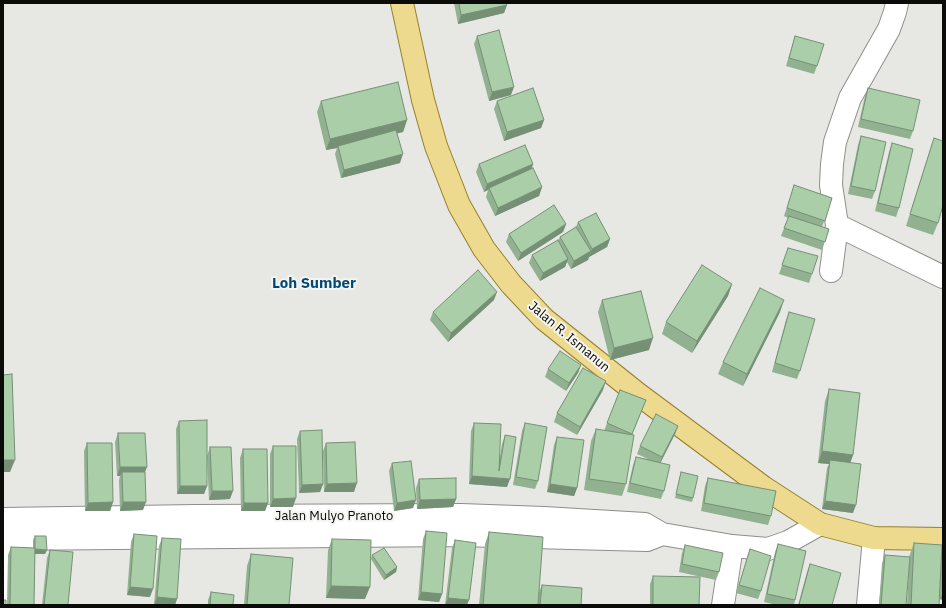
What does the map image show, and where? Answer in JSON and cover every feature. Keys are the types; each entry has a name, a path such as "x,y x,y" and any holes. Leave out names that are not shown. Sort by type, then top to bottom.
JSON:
{"main road":[{"name":"Jalan R. Ismanun","path":"402,3 423,100 436,146 459,205 484,249 510,284 544,320 638,394 763,487 820,524"},
{"path":"820,524 874,538 943,539"}],"street":[{"path":"831,271 837,225 832,185 832,164 835,142 850,98 889,29 895,12 896,3"},
{"path":"837,225 943,277"},
{"name":"Jalan Mulyo Pranoto","path":"5,529 196,516 462,515 645,524 662,534 732,546 768,549 788,542 820,524"},
{"path":"3,599 5,529"},
{"path":"868,605 874,538"},
{"path":"722,605 732,546"}],"building":[{"path":"459,3 506,3 507,5 461,15"},
{"path":"499,30 514,87 492,92 477,36"},
{"path":"795,36 824,44 817,66 789,58"},
{"path":"398,82 407,120 330,139 321,101"},
{"path":"533,88 544,120 507,132 497,101"},
{"path":"868,88 920,100 913,131 861,119"},
{"path":"396,130 403,154 344,170 338,146"},
{"path":"861,136 886,142 875,191 851,186"},
{"path":"934,138 943,141 943,205 938,223 910,214"},
{"path":"892,143 913,149 899,208 878,203"},
{"path":"525,145 533,164 487,184 479,164"},
{"path":"533,168 542,187 498,208 489,188"},
{"path":"794,185 832,198 825,221 787,208"},
{"path":"554,205 566,224 521,253 509,234"},
{"path":"596,213 610,239 592,249 578,222"},
{"path":"789,216 829,229 825,242 784,228"},
{"path":"576,227 591,251 574,261 560,237"},
{"path":"558,240 568,259 543,273 532,255"},
{"path":"788,248 818,256 812,274 782,265"},
{"path":"702,265 732,284 697,341 666,322"},
{"path":"478,270 497,292 451,333 433,312"},
{"path":"760,288 784,300 747,374 723,362"},
{"path":"641,291 653,338 614,348 602,300"},
{"path":"789,312 815,319 800,371 775,363"},
{"path":"560,351 581,365 569,383 548,369"},
{"path":"583,368 606,381 580,427 557,413"},
{"path":"12,374 15,460 3,460 3,375"},
{"path":"829,389 860,393 853,455 822,451"},
{"path":"620,390 646,400 632,434 607,423"},
{"path":"656,414 678,426 662,457 640,446"},
{"path":"207,420 207,486 180,486 179,421"},
{"path":"474,423 501,424 499,471 505,435 516,437 510,479 472,476"},
{"path":"525,423 547,427 538,481 516,477"},
{"path":"596,429 634,435 626,484 589,479"},
{"path":"322,430 323,484 302,485 300,431"},
{"path":"118,433 145,433 147,467 120,467"},
{"path":"557,437 584,440 577,488 550,484"},
{"path":"355,442 357,483 327,484 326,443"},
{"path":"87,443 112,443 113,502 88,503"},
{"path":"273,446 296,446 296,498 273,499"},
{"path":"210,447 231,447 233,491 212,491"},
{"path":"243,449 267,449 268,503 244,503"},
{"path":"636,457 670,465 664,491 630,483"},
{"path":"830,460 861,464 856,505 825,501"},
{"path":"411,461 416,500 397,503 392,463"},
{"path":"122,472 145,472 146,502 123,502"},
{"path":"681,472 698,476 693,498 676,494"},
{"path":"456,478 456,499 420,500 419,479"},
{"path":"708,478 776,491 771,516 704,503"},
{"path":"426,531 447,533 442,594 421,592"},
{"path":"489,532 543,537 538,605 483,605"},
{"path":"134,534 157,536 153,589 130,587"},
{"path":"35,536 46,536 47,550 35,549"},
{"path":"162,538 181,539 177,599 157,597"},
{"path":"332,539 371,540 370,587 331,586"},
{"path":"455,540 476,543 469,600 448,598"},
{"path":"914,543 942,545 939,605 911,605"},
{"path":"778,544 806,551 795,600 767,594"},
{"path":"685,545 723,553 719,572 682,564"},
{"path":"11,547 35,548 34,605 10,605"},
{"path":"384,548 397,567 386,575 372,555"},
{"path":"750,549 771,556 761,591 739,585"},
{"path":"50,550 73,552 68,605 44,605"},
{"path":"251,554 293,558 289,605 247,605"},
{"path":"885,555 910,557 906,605 881,605"},
{"path":"810,564 841,573 832,605 799,605"},
{"path":"653,576 700,577 699,605 653,605"},
{"path":"542,585 582,588 581,605 540,605"},
{"path":"211,592 234,595 233,605 210,605"},
{"path":"3,600 6,600 6,605 3,605"}],"district":[{"name":"Loh Sumber","path":"314,284"}]}
